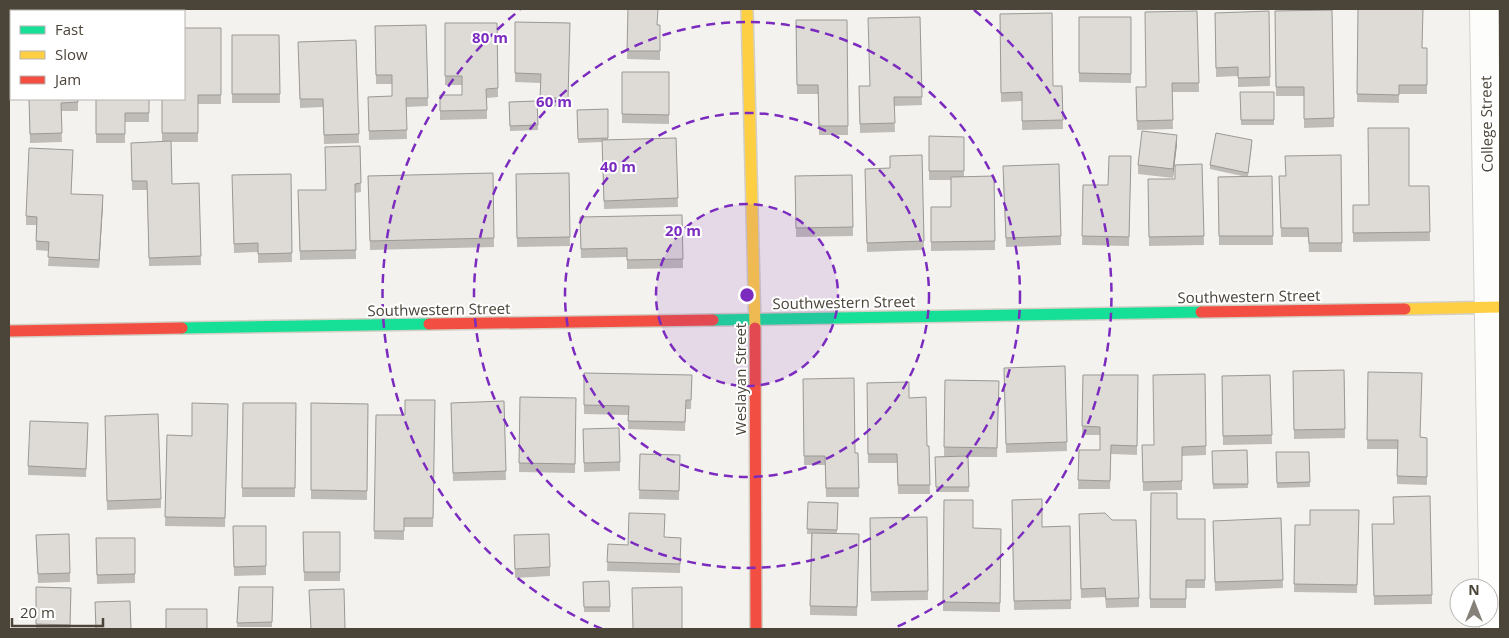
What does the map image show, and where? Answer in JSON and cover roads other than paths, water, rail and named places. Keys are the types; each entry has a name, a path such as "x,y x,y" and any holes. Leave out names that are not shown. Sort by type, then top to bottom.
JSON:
{"street":[{"name":"Weslayan Street","path":"748,9 755,319 756,629"},
{"name":"College Street","path":"1484,9 1495,307 1494,629"},
{"name":"Southwestern Street","path":"9,331 1495,307"}]}
